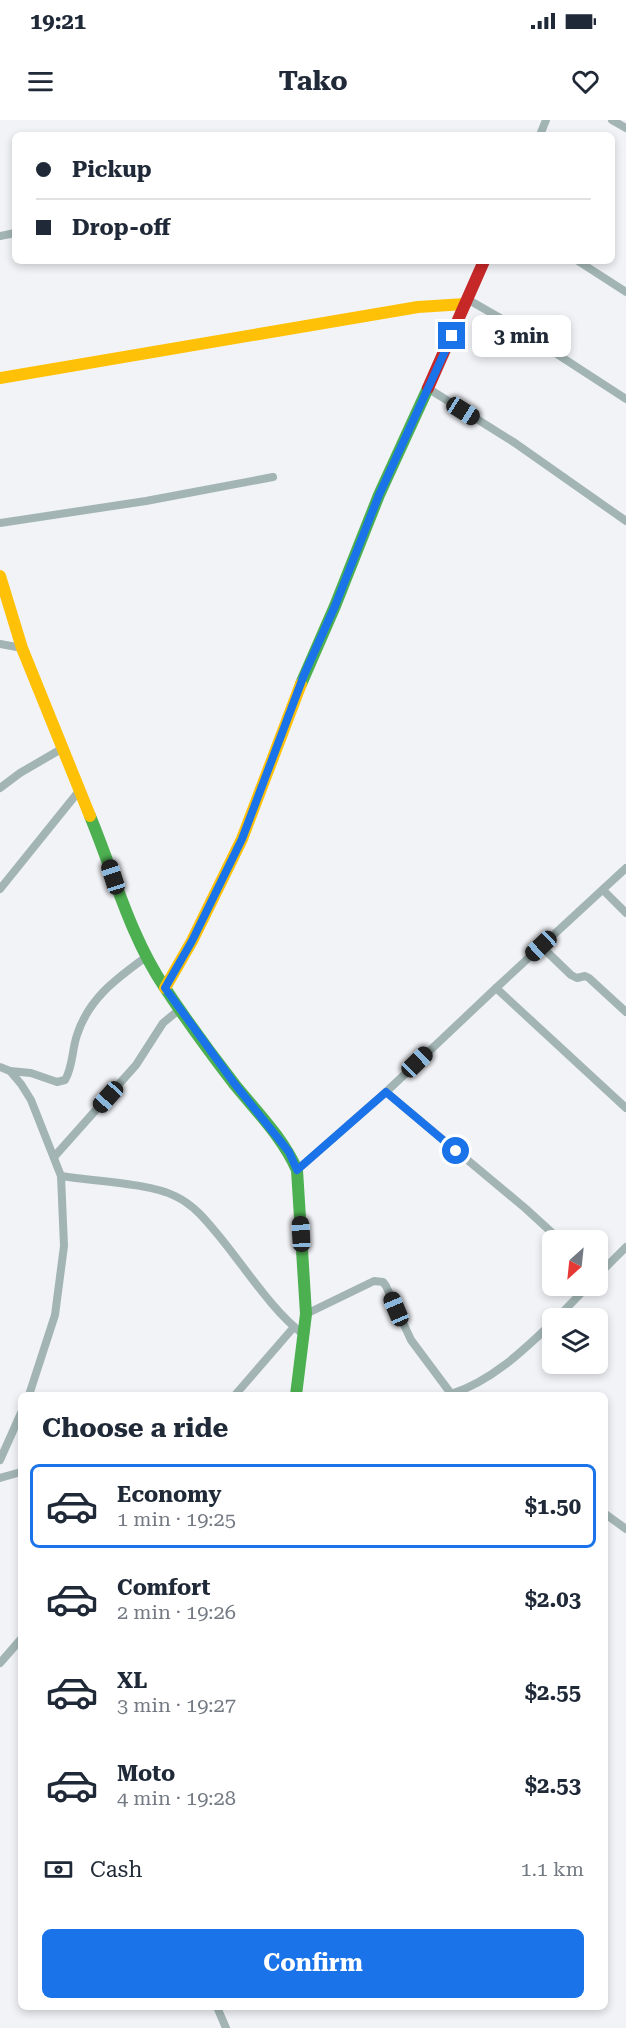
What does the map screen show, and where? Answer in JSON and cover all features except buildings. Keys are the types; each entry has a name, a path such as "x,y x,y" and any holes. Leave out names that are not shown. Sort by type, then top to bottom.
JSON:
{"street":[{"path":"612,120 626,128"},
{"path":"165,988 192,941 242,839 304,675 402,443 429,389 483,264"},
{"path":"583,264 626,292"},
{"path":"0,378 418,307 466,302 508,323 626,399"},
{"path":"429,389 515,443 626,521"},
{"path":"0,523 146,501 273,477"},
{"path":"0,576 22,648 146,957 165,988 234,1083 283,1144 297,1170 306,1314 298,1331 238,1392"},
{"path":"0,644 22,648"},
{"path":"0,788 20,773 63,748"},
{"path":"0,889 79,791"},
{"path":"297,1170 386,1092 626,868"},
{"path":"603,890 626,913"},
{"path":"541,946 571,975 577,978 585,976 589,978 626,1012"},
{"path":"0,1067 10,1071 31,1073 57,1082 65,1080 76,1036 88,1011 105,988 146,957"},
{"path":"496,988 626,1108"},
{"path":"54,1157 136,1065 163,1023 180,1008"},
{"path":"10,1071 31,1100 61,1176 64,1246 55,1315 29,1392"},
{"path":"386,1092 549,1230"},
{"path":"61,1176 154,1189 173,1195 202,1216 298,1331 296,1392"},
{"path":"608,1265 626,1247"},
{"path":"306,1314 374,1281 383,1282 411,1340 449,1392"},
{"path":"567,1308 578,1296"},
{"path":"459,1392 482,1381 504,1365 542,1332"},
{"path":"0,1460 18,1420"},
{"path":"0,1478 18,1473"},
{"path":"608,1516 626,1529"},
{"path":"0,1663 18,1642"},
{"path":"217,2010 226,2028"}],"traffic: fast":[{"path":"301,684 379,495 428,388"},
{"path":"90,816 132,926 153,968 208,1049 277,1136 297,1170 306,1314 296,1392"}],"traffic: slow":[{"path":"0,378 418,307 465,304"},
{"path":"0,576 22,648 90,816"},
{"path":"165,988 192,941 242,839 301,684"}],"traffic: jam":[{"path":"428,388 483,264"}],"route":[{"path":"452,336 379,495 335,606 304,675 242,839 192,941 165,988 234,1083 289,1152 297,1170 386,1092 456,1151"}]}
